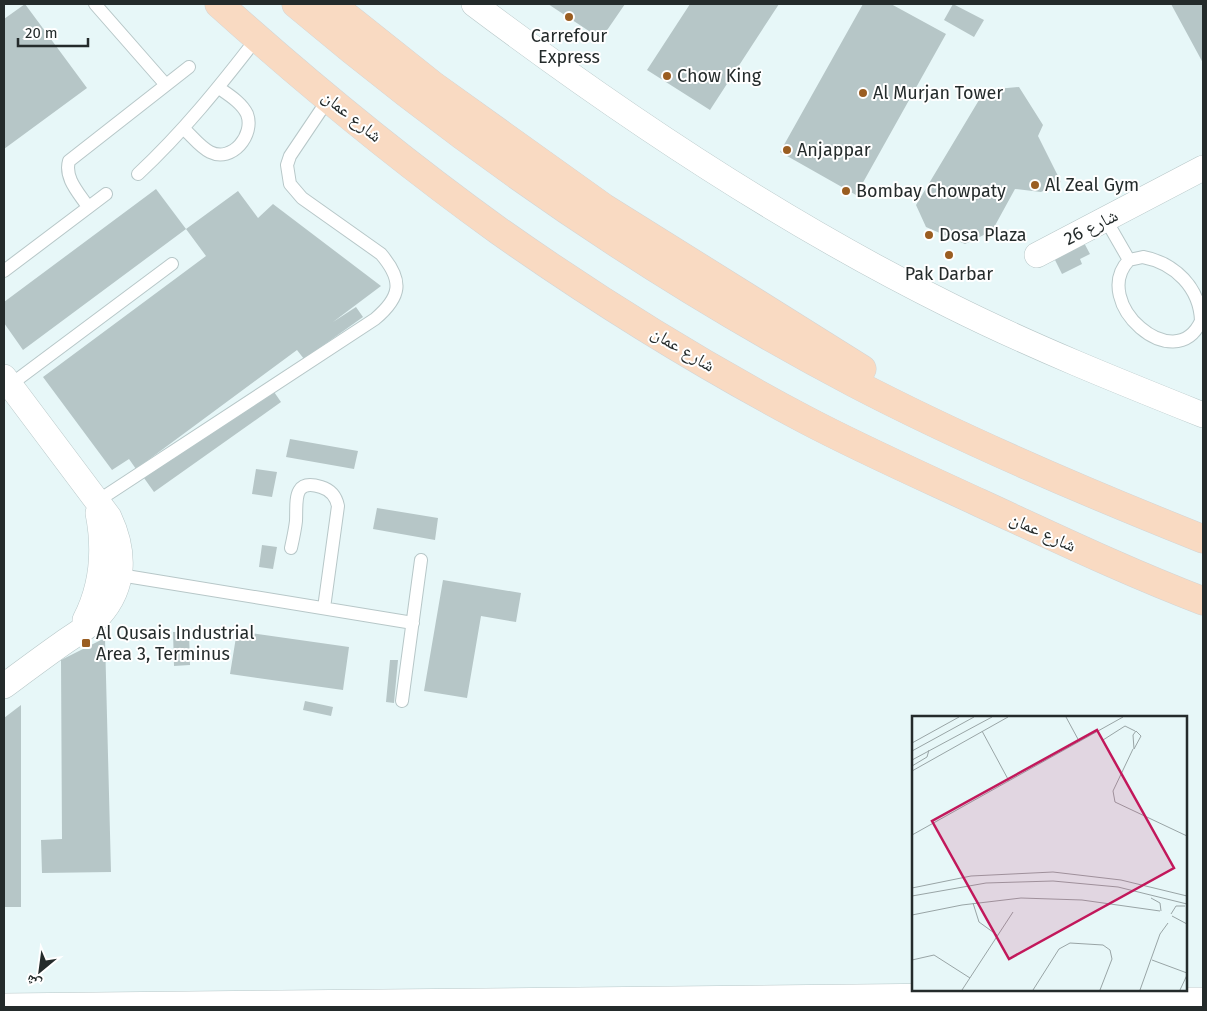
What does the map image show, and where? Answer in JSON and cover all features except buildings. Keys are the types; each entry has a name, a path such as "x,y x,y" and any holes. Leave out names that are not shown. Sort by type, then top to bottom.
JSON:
{"main road":[{"name":"شارع عمان","path":"219,4 257,38 410,164 500,231 588,291 686,352 807,420 875,454 1079,549 1203,601"},
{"path":"296,4 371,67 511,171 608,236 716,304 793,349 1012,460 1203,539"},
{"path":"332,4 434,86 530,157 603,207 844,356 890,389 922,416"}],"street":[{"path":"474,4 612,104 730,180 844,249 950,306 1026,342 1203,415"},
{"name":"شارع 26","path":"1037,255 1201,174"},
{"path":"4,686 98,617 112,598 120,575 122,555 117,535 109,517 7,381"},
{"path":"80,631 91,608 99,582 102,555 101,528 96,502"},
{"path":"1187,983 1203,983"},
{"path":"4,1006 653,1003 1052,992 1067,1000 1203,1000"}],"lane":[{"path":"95,4 166,85"},
{"path":"138,174 184,129 219,88 257,38"},
{"path":"88,207 70,179 67,167 69,161 189,67"},
{"path":"184,129 209,152 216,154 229,153 240,145 249,128 247,114 240,104 219,88"},
{"path":"96,502 367,324 389,307 396,293 397,280 391,266 381,254 294,192 287,174 290,156 329,98"},
{"path":"4,271 106,194"},
{"path":"1106,220 1129,260"},
{"path":"1143,257 1153,259 1173,269 1186,280 1196,300 1200,314 1200,322 1190,336 1174,342 1159,340 1145,333 1134,323 1126,311 1119,284 1121,273 1129,260 1143,257"},
{"path":"7,381 172,264"},
{"path":"291,548 296,522 295,501 299,492 312,485 329,490 334,494 338,506 324,608"},
{"path":"402,701 422,560"},
{"path":"120,575 413,623"}],"place":[{"name":"Carrefour Express","path":"569,17"},
{"name":"Chow King","path":"667,76"},
{"name":"Al Murjan Tower","path":"863,93"},
{"name":"Anjappar","path":"787,150"},
{"name":"Al Zeal Gym","path":"1035,185"},
{"name":"Bombay Chowpaty","path":"846,191"},
{"name":"Dosa Plaza","path":"929,235"},
{"name":"Pak Darbar","path":"949,255"},
{"name":"Al Qusais Industrial Area 3, Terminus","path":"86,643"}]}
